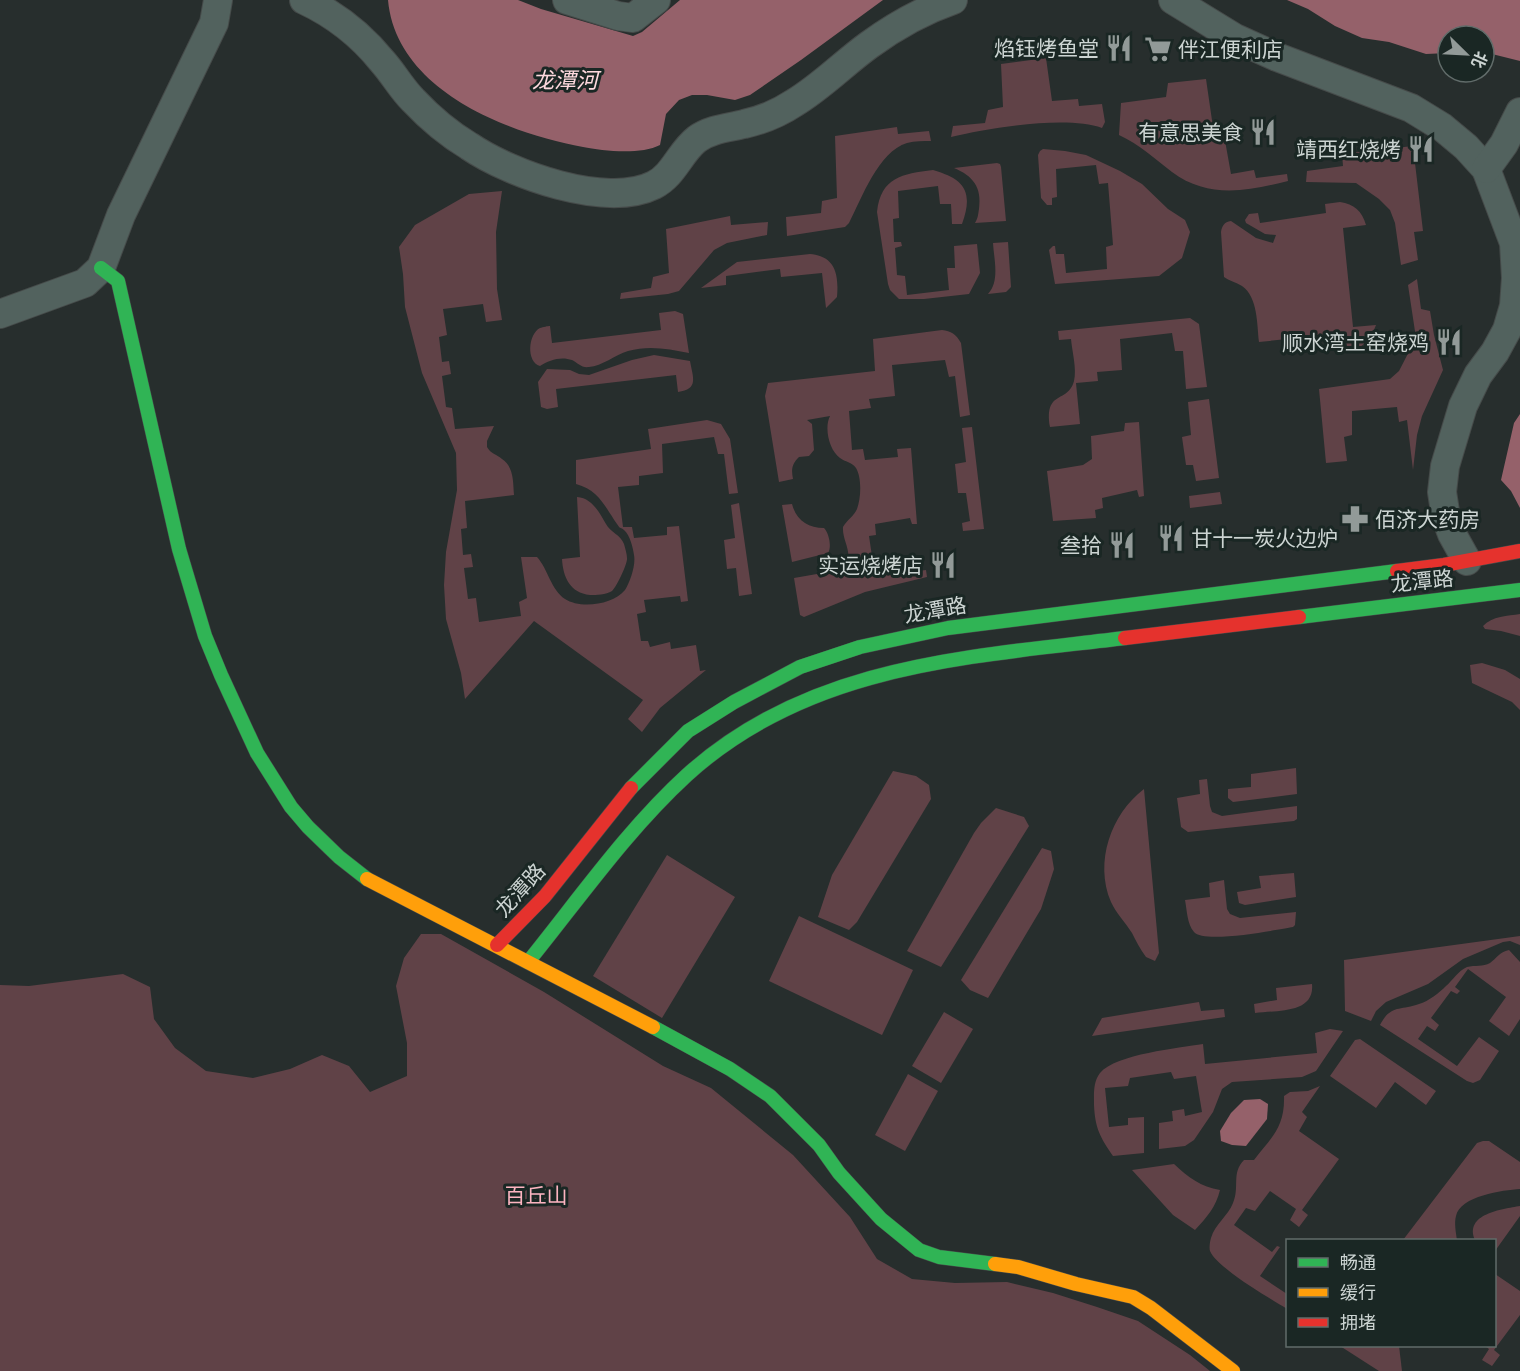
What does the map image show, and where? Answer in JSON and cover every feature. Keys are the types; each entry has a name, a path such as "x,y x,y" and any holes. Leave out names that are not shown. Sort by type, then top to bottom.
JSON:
{"main road":[{"path":"101,268 118,281 179,549 205,636 257,753 282,795 308,827 339,857 371,882 686,1044 730,1069 770,1096 819,1145 839,1173 881,1218 919,1250 939,1257 1018,1267 1076,1284 1133,1297 1151,1308 1233,1371"},
{"name":"龙潭路","path":"497,945 545,896 627,792 665,752 688,731 734,702 800,667 860,647 948,628 1444,566 1520,551"},
{"name":"龙潭路","path":"528,962 594,883 619,849 687,775 728,743 780,711 805,699 878,676 957,658 1520,590"}],"street":[{"path":"0,314 86,283 101,268 125,205 214,23 218,0"},
{"path":"304,0 339,21 361,38 383,61 413,101 469,146 531,177 599,193 625,193 654,185 672,171 697,140 716,130 768,117 795,103 871,44 911,18 953,0"},
{"path":"567,0 618,16 633,18 656,0"},
{"path":"1173,0 1235,38 1276,57 1411,108 1442,126 1486,169 1514,243 1516,278 1514,306 1507,330 1478,375 1463,406 1445,466 1442,492 1446,518 1467,561"},
{"path":"1486,169 1504,144 1520,112"}],"green space":[{"path":"1046,58 1052,101 1078,99 1079,106 1102,104 1105,122 1102,128 1069,123 1027,124 951,137 953,126 985,123 988,110 1003,107 1001,64"},
{"path":"1206,79 1214,134 1224,135 1231,174 1254,170 1256,178 1287,174 1288,181 1243,190 1200,186 1186,181 1140,147 1119,135 1121,103 1166,97 1168,83"},
{"path":"897,127 898,134 929,131 931,141 907,143 888,156 872,177 845,227 787,236 786,217 821,213 822,201 837,198 835,136"},
{"path":"1413,146 1423,231 1414,232 1418,260 1401,265 1395,223 1390,210 1379,199 1356,183 1306,182 1307,171 1343,166 1342,154"},
{"path":"1043,149 1086,155 1142,184 1168,209 1185,220 1190,232 1182,258 1159,276 1055,284 1049,250 1053,246 1055,246 1056,254 1064,254 1066,273 1107,269 1106,247 1113,245 1108,183 1099,184 1096,165 1056,169 1057,197 1052,198 1052,205 1047,205 1041,198 1038,155"},
{"path":"997,163 1001,167 1006,221 975,223 980,201 977,188 971,179 954,168"},
{"path":"933,170 959,182 964,188 967,203 962,224 952,224 951,204 940,204 938,186 898,191 899,218 893,219 894,242 901,242 902,246 895,248 897,275 905,276 907,295 949,290 947,268 955,268 954,246 977,244 980,273 969,294 899,299 890,290 888,284 877,212 879,200 888,184 895,179 912,173"},
{"path":"502,191 496,232 497,289 502,320 486,322 483,304 443,309 447,335 439,337 442,362 449,361 451,374 442,376 446,407 452,408 455,429 494,426 487,441 487,447 506,462 513,480 514,495 465,501 467,528 461,529 463,555 471,554 473,567 464,568 468,599 476,598 479,622 521,616 519,602 527,598 521,557 537,557 556,590 571,602 587,605 605,602 625,590 634,564 631,542 626,532 619,527 596,495 576,484 576,460 651,449 648,429 707,420 721,424 730,439 738,493 729,494 724,454 718,454 714,437 662,444 663,473 639,476 639,485 618,487 623,527 632,527 634,538 667,535 667,527 679,526 688,601 681,602 680,596 644,600 646,612 637,614 641,641 648,641 650,647 670,642 671,649 696,645 700,671 706,670 660,708 642,732 628,719 643,700 534,621 465,699 461,673 446,619 444,585 446,552 457,490 456,453 422,373 405,307 399,247 415,225 469,194"},
{"path":"1340,202 1357,209 1366,225 1343,228 1353,327 1376,325 1372,335 1362,345 1348,352 1345,333 1259,342 1256,312 1251,297 1242,286 1224,277 1221,232 1223,226 1231,221 1256,238 1273,243 1276,235 1265,234 1246,223 1245,220 1249,214 1258,213 1260,223 1326,213 1325,204"},
{"path":"730,216 731,225 768,222 767,235 727,243 714,250 679,291 620,299 621,293 651,288 653,277 669,273 666,229"},
{"path":"1008,242 1011,287 1006,292 988,294 995,277 993,243"},
{"path":"810,254 825,258 830,262 836,274 837,297 826,308 822,273 781,277 780,269 726,276 726,285 701,288 737,262"},
{"path":"1417,279 1421,309 1430,311 1443,370 1422,416 1417,435 1413,470 1407,420 1399,422 1397,407 1352,411 1352,435 1344,437 1347,461 1326,463 1319,389 1390,379 1399,371 1416,338 1408,285"},
{"path":"675,311 683,314 689,353 659,348 636,349 599,365 586,367 564,358 551,360 540,366 532,359 531,342 536,331 541,328 550,326 552,343 661,330 659,313"},
{"path":"1190,318 1199,324 1207,387 1186,389 1183,351 1175,351 1172,333 1120,339 1122,370 1097,372 1098,381 1076,383 1080,424 1050,427 1050,407 1053,402 1067,393 1075,376 1071,339 1059,340 1058,331"},
{"path":"942,330 953,334 961,343 970,415 960,417 955,376 949,377 945,360 892,365 895,396 869,399 871,408 849,411 852,450 863,449 865,460 898,457 897,449 911,448 917,524 912,524 910,518 875,524 876,535 869,536 873,563 879,563 881,569 900,567 902,573 926,570 927,577 865,592 804,617 800,615 794,578 834,571 847,563 848,554 843,527 857,509 860,482 854,466 840,458 830,444 827,426 830,416 807,420 812,424 814,450 809,456 799,457 795,462 792,469 793,479 779,482 765,396 768,383 875,371 873,339"},
{"path":"654,355 690,361 692,385 685,391 678,392 676,375 556,389 558,407 547,409 541,407 538,382 547,369 570,370 589,375"},
{"path":"1209,399 1219,478 1196,481 1193,465 1186,465 1182,437 1191,435 1188,402"},
{"path":"1139,422 1144,496 1139,497 1137,490 1102,498 1103,508 1095,510 1096,518 1053,521 1047,471 1083,465 1092,459 1091,436 1124,431 1125,423"},
{"path":"972,427 984,529 963,531 962,523 970,521 966,493 958,493 955,464 966,462 962,428"},
{"path":"1220,492 1222,504 1190,508 1189,496"},
{"path":"577,497 587,500 594,506 608,527 624,544 627,556 626,565 614,589 607,593 583,594 569,583 564,572 562,559 580,557"},
{"path":"739,503 752,594 739,596 736,568 727,569 724,540 735,538 731,505"},
{"path":"792,504 800,519 826,530 830,544 828,553 792,562 782,505"},
{"path":"1520,614 1520,636 1485,629 1483,626 1495,618"},
{"path":"1482,663 1505,670 1520,679 1520,710 1512,702 1472,683 1470,665"},
{"path":"1296,768 1297,794 1233,802 1228,798 1228,789 1251,787 1251,774"},
{"path":"893,771 916,776 929,785 931,799 857,922 849,930 818,917 832,875"},
{"path":"1207,779 1212,812 1222,816 1297,806 1297,819 1188,832 1181,827 1177,798 1200,794 1199,780"},
{"path":"1144,789 1159,953 1155,961 1146,957 1113,906 1106,887 1104,871 1105,855 1115,825 1132,799"},
{"path":"996,808 1024,817 1029,826 941,967 907,951 974,833"},
{"path":"1042,848 1051,851 1054,869 1041,909 988,998 970,990 961,980"},
{"path":"667,855 735,897 662,1018 593,976"},
{"path":"1294,873 1296,897 1245,905 1239,903 1237,892 1261,888 1259,876"},
{"path":"1224,880 1227,909 1230,914 1240,918 1296,912 1295,925 1240,935 1211,937 1194,932 1189,921 1185,900 1210,897 1209,883"},
{"path":"799,916 913,970 882,1035 769,981"},
{"name":"百丘山","path":"421,934 441,934 544,992 663,1066 711,1088 793,1155 850,1217 877,1259 912,1279 955,1283 1007,1282 1053,1293 1138,1321 1210,1371 0,1371 0,985 29,986 123,974 150,987 154,1019 175,1048 206,1071 253,1078 290,1069 322,1055 349,1066 370,1092 407,1076 407,1043 396,986 404,958"},
{"path":"1520,936 1520,945 1510,941 1503,942 1463,959 1428,984 1386,1002 1376,1011 1371,1021 1345,1011 1344,960"},
{"path":"1509,950 1520,962 1520,1019 1509,1036 1489,1021 1506,997 1468,969 1455,987 1460,991 1457,994 1451,991 1431,1018 1439,1025 1435,1031 1427,1026 1418,1039 1457,1066 1479,1037 1499,1051 1480,1080 1473,1083 1467,1081 1380,1025 1392,1011 1419,1004 1434,996 1467,967 1487,964"},
{"path":"1312,984 1311,994 1301,1006 1255,1013 1254,1004 1277,1000 1276,988"},
{"path":"1199,1002 1201,1011 1224,1009 1225,1017 1092,1036 1102,1018"},
{"path":"944,1012 973,1029 941,1083 912,1066"},
{"path":"1330,1029 1343,1031 1316,1071 1302,1077 1232,1082 1222,1089 1213,1112 1194,1140 1185,1146 1159,1149 1159,1123 1173,1121 1172,1111 1184,1109 1185,1116 1202,1112 1196,1076 1174,1079 1171,1072 1130,1078 1128,1086 1105,1088 1109,1127 1128,1125 1128,1118 1144,1117 1144,1153 1113,1156 1102,1138 1095,1113 1095,1084 1100,1073 1108,1066 1148,1053 1203,1044 1205,1064 1317,1053 1315,1033"},
{"path":"1360,1039 1436,1091 1426,1105 1395,1082 1376,1108 1330,1076 1355,1040"},
{"path":"908,1074 938,1091 905,1151 875,1135"},
{"path":"1320,1086 1302,1112 1307,1117 1299,1131 1339,1159 1302,1210 1308,1215 1299,1227 1290,1220 1296,1209 1270,1191 1255,1211 1246,1208 1234,1225 1272,1252 1277,1246 1280,1247 1260,1276 1286,1293 1286,1308 1245,1283 1223,1266 1210,1251 1210,1243 1215,1228 1233,1203 1240,1165 1244,1160 1254,1160 1280,1124 1284,1096 1290,1092 1308,1091"},
{"path":"1489,1141 1520,1162 1520,1189 1483,1195 1465,1203 1456,1216 1457,1239 1404,1239 1477,1143"},
{"path":"1174,1164 1195,1181 1220,1190 1211,1212 1195,1230 1173,1215 1132,1170"},
{"path":"1520,1206 1520,1216 1496,1250 1496,1239 1475,1239 1473,1231 1480,1219 1495,1211"},
{"path":"1496,1275 1520,1291 1520,1315 1494,1350 1500,1355 1492,1366 1482,1360 1489,1349 1486,1347 1496,1347"},
{"path":"1342,1347 1399,1347 1402,1371 1379,1371"}],"water":[{"name":"龙潭河","path":"388,0 518,0 633,36 642,32 680,0 883,0 750,95 735,100 692,95 679,100 666,114 660,145 643,150 622,151 583,147 522,131 460,102 433,82 411,59 396,32"},
{"path":"1287,0 1520,0 1520,61 1496,55 1496,24 1436,24 1436,54 1426,54 1389,42 1362,38 1335,26 1308,9"},
{"path":"1520,414 1520,508 1511,491 1501,480 1514,423"},
{"path":"1260,1099 1268,1104 1267,1119 1246,1146 1221,1141 1220,1131 1231,1113 1244,1100"}],"traffic: fast":[{"path":"101,268 118,281 179,549 205,636 221,675 257,753 291,807 339,857 367,879"},
{"path":"631,788 688,731 734,702 800,667 860,647 948,628 1397,571"},
{"path":"1299,617 1520,590"},
{"path":"528,962 604,866 665,796 687,775 734,738 785,709 838,688 893,672 950,660 1125,638"},
{"path":"653,1027 730,1069 770,1096 819,1145 839,1173 881,1219 919,1250 939,1257 995,1264"}],"traffic: slow":[{"path":"367,879 653,1027"},
{"path":"995,1264 1018,1267 1076,1284 1133,1297 1151,1308 1233,1371"}],"traffic: jam":[{"path":"1397,571 1520,551"},
{"path":"1125,638 1299,617"},
{"path":"497,945 545,896 631,788"}],"place":[{"name":"焰钰烤鱼堂","path":"1119,48"},
{"name":"伴江便利店","path":"1158,49"},
{"name":"有意思美食","path":"1263,132"},
{"name":"靖西红烧烤","path":"1421,149"},
{"name":"顺水湾土窑烧鸡","path":"1449,342"},
{"name":"佰济大药房","path":"1355,519"},
{"name":"甘十一炭火边炉","path":"1171,538"},
{"name":"叁拾","path":"1122,545"},
{"name":"实运烧烤店","path":"943,565"}]}
